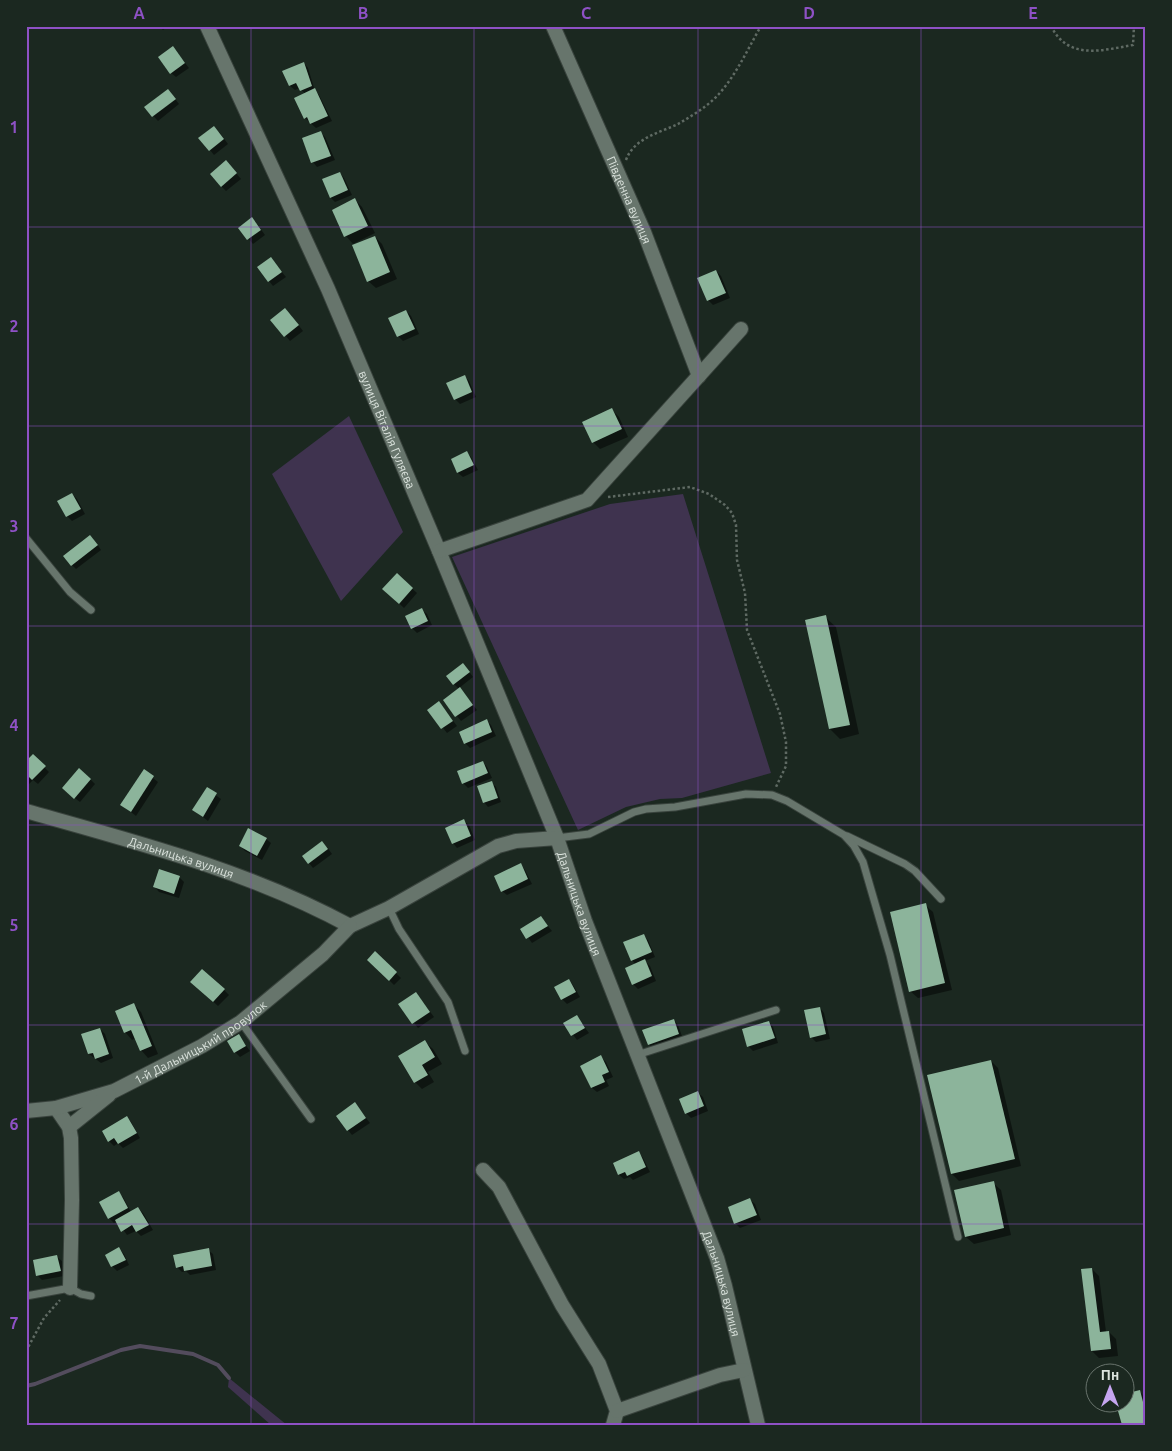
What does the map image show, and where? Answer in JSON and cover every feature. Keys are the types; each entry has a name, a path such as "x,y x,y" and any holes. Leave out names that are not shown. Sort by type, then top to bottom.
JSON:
{"street":[{"name":"вулиця Віталія Гуляєва","path":"207,26 328,289 439,551 557,838"},
{"name":"Південна вулиця","path":"553,26 644,232 699,376"},
{"path":"439,551 587,500 741,328"},
{"name":"Дальницька вулиця","path":"26,811 142,843 223,871 279,892 350,926 389,908 498,846 516,840 557,838 585,920 716,1258 725,1286 758,1425"},
{"name":"1-й Дальницький провулок","path":"26,1111 56,1108 114,1091 202,1046 240,1022 323,954 350,926"},
{"path":"69,1127 114,1091"},
{"path":"56,1108 69,1127 71,1138 70,1288"},
{"path":"483,1170 499,1187 562,1305 599,1364 618,1411 613,1425"},
{"path":"618,1411 720,1375 744,1370"}],"lane":[{"path":"26,538 70,592 91,610"},
{"path":"557,838 578,837 589,834 634,812 646,809 675,807 746,794 772,795 787,800 844,835 905,864 915,871 941,899"},
{"path":"844,835 854,846 863,862 890,955 958,1237"},
{"path":"389,908 399,928 448,1002 465,1051"},
{"path":"637,1055 776,1010"},
{"path":"240,1022 311,1118"},
{"path":"26,1296 70,1288 81,1294 91,1296"}],"path":[{"path":"619,179 626,157 636,146 647,137 678,124 701,110 723,89 734,74 761,26"},
{"path":"1051,26 1059,38 1066,44 1074,49 1084,51 1097,51 1133,45 1134,26"},
{"path":"587,500 690,487 709,494 725,505 732,513 736,525 737,560 745,593 747,630 780,714 786,742 786,766 772,795"},
{"path":"26,1351 44,1318 70,1288"}],"shaded area":[{"path":"349,416 403,532 341,601 272,474"},
{"path":"683,494 771,773 682,798 660,799 626,807 578,830 452,557 610,504"},
{"path":"229,1378 287,1425 271,1425 228,1387"}],"building":[{"path":"173,46 185,63 170,74 158,57"},
{"path":"304,62 312,86 300,91 296,83 289,86 282,71"},
{"path":"315,88 328,116 310,124 307,117 304,119 294,98"},
{"path":"168,89 176,99 152,117 144,107"},
{"path":"214,126 224,139 209,151 198,138"},
{"path":"321,131 331,156 311,163 302,138"},
{"path":"226,160 237,173 221,187 210,174"},
{"path":"340,172 348,190 330,198 322,179"},
{"path":"355,198 368,226 344,237 332,210"},
{"path":"252,217 261,230 247,240 238,228"},
{"path":"375,236 390,272 367,282 352,245"},
{"path":"271,257 282,272 268,282 257,267"},
{"path":"716,270 726,293 707,301 697,278"},
{"path":"285,308 299,325 284,337 270,320"},
{"path":"406,310 415,329 397,337 388,318"},
{"path":"465,375 472,392 454,400 446,383"},
{"path":"612,408 622,429 592,443 582,422"},
{"path":"467,451 474,465 457,473 451,459"},
{"path":"72,493 81,509 66,517 57,501"},
{"path":"90,535 98,545 71,566 63,556"},
{"path":"397,573 413,588 399,604 382,589"},
{"path":"422,608 428,621 411,629 405,616"},
{"path":"826,615 850,725 829,729 805,620"},
{"path":"463,663 470,672 453,685 446,676"},
{"path":"460,687 473,705 455,717 443,700"},
{"path":"439,701 453,721 441,729 427,710"},
{"path":"487,719 492,732 464,744 459,732"},
{"path":"33,754 46,766 32,780 28,776 26,778 26,761"},
{"path":"483,761 488,773 462,784 457,771"},
{"path":"79,768 91,779 74,799 62,788"},
{"path":"144,769 154,776 131,812 120,805"},
{"path":"492,781 498,798 483,803 477,786"},
{"path":"207,787 217,793 203,817 192,810"},
{"path":"464,819 471,836 452,844 445,828"},
{"path":"248,828 267,838 257,856 239,846"},
{"path":"322,841 328,849 308,864 302,856"},
{"path":"521,863 528,879 501,892 494,876"},
{"path":"159,869 180,876 174,894 153,887"},
{"path":"926,903 945,983 909,992 890,912"},
{"path":"541,916 548,926 526,939 520,929"},
{"path":"644,934 652,952 631,961 623,942"},
{"path":"375,951 397,972 389,981 367,960"},
{"path":"645,959 652,976 632,985 625,968"},
{"path":"202,969 225,989 213,1002 190,982"},
{"path":"569,979 576,992 561,1000 554,987"},
{"path":"416,992 430,1012 412,1024 398,1004"},
{"path":"134,1003 152,1046 140,1051 131,1030 124,1033 115,1011"},
{"path":"820,1007 826,1034 810,1038 804,1010"},
{"path":"577,1015 585,1028 571,1036 563,1023"},
{"path":"674,1019 679,1034 648,1045 642,1030"},
{"path":"769,1021 775,1038 747,1047 742,1029"},
{"path":"100,1028 109,1054 95,1059 93,1053 88,1054 81,1034"},
{"path":"239,1034 246,1046 234,1053 227,1041"},
{"path":"425,1040 435,1057 422,1065 428,1075 414,1083 398,1056"},
{"path":"601,1055 609,1072 602,1075 605,1082 591,1088 580,1066"},
{"path":"991,1060 1015,1159 951,1174 927,1075"},
{"path":"698,1091 704,1106 685,1114 679,1099"},
{"path":"355,1102 366,1118 347,1131 336,1116"},
{"path":"127,1116 137,1133 118,1144 114,1138 108,1142 102,1131"},
{"path":"639,1151 646,1167 627,1176 625,1172 618,1175 613,1163"},
{"path":"994,1181 1004,1228 965,1237 954,1190"},
{"path":"119,1191 128,1208 108,1219 99,1202"},
{"path":"750,1198 757,1215 734,1224 728,1207"},
{"path":"138,1207 149,1225 136,1232 132,1225 121,1232 115,1220"},
{"path":"119,1247 126,1260 111,1267 105,1255"},
{"path":"209,1248 212,1266 184,1271 183,1266 176,1268 173,1255"},
{"path":"57,1255 61,1271 36,1276 33,1260"},
{"path":"1092,1268 1100,1332 1109,1331 1111,1349 1091,1351 1081,1269"},
{"path":"1140,1390 1146,1414 1146,1425 1122,1425 1119,1414 1134,1414 1134,1392"}],"waterway":[{"path":"26,1386 121,1350 140,1346 193,1354 218,1365 229,1378"}]}
